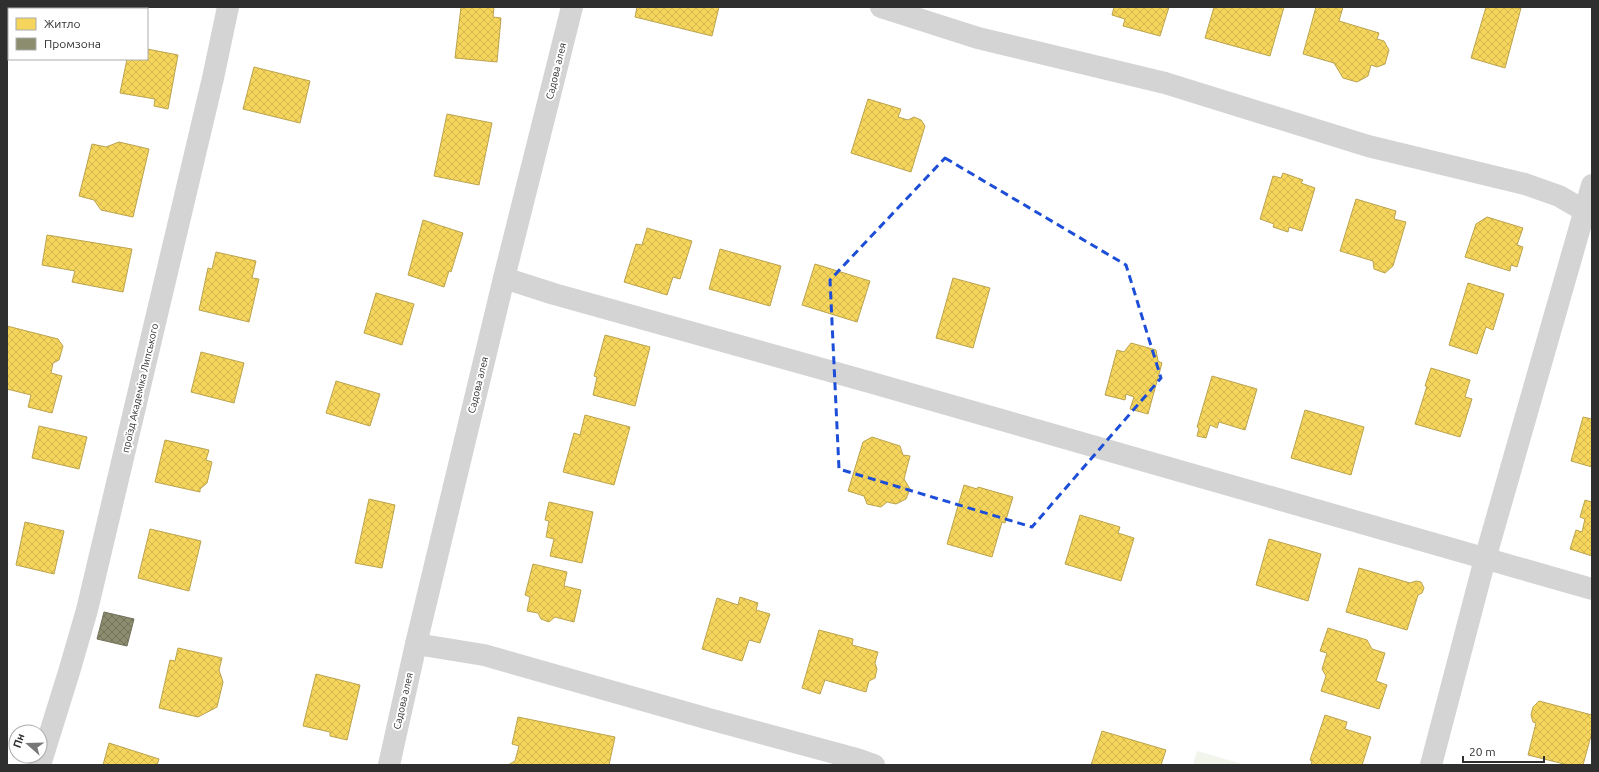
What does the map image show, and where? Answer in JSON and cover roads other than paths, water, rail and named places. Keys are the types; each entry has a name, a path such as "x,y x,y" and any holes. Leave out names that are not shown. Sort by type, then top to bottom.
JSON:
{"street":[{"name":"проїзд Академіка Липського","path":"40,765 70,672 89,602 210,94 228,7"},
{"name":"Садова алея","path":"389,765 416,644 504,278 572,7"},
{"path":"881,7 978,38 1165,84 1368,146 1525,184 1559,196 1585,211"},
{"path":"1431,765 1485,559 1592,185"},
{"path":"504,278 554,294 877,384 1592,589"},
{"path":"416,644 484,655 874,765"}]}
